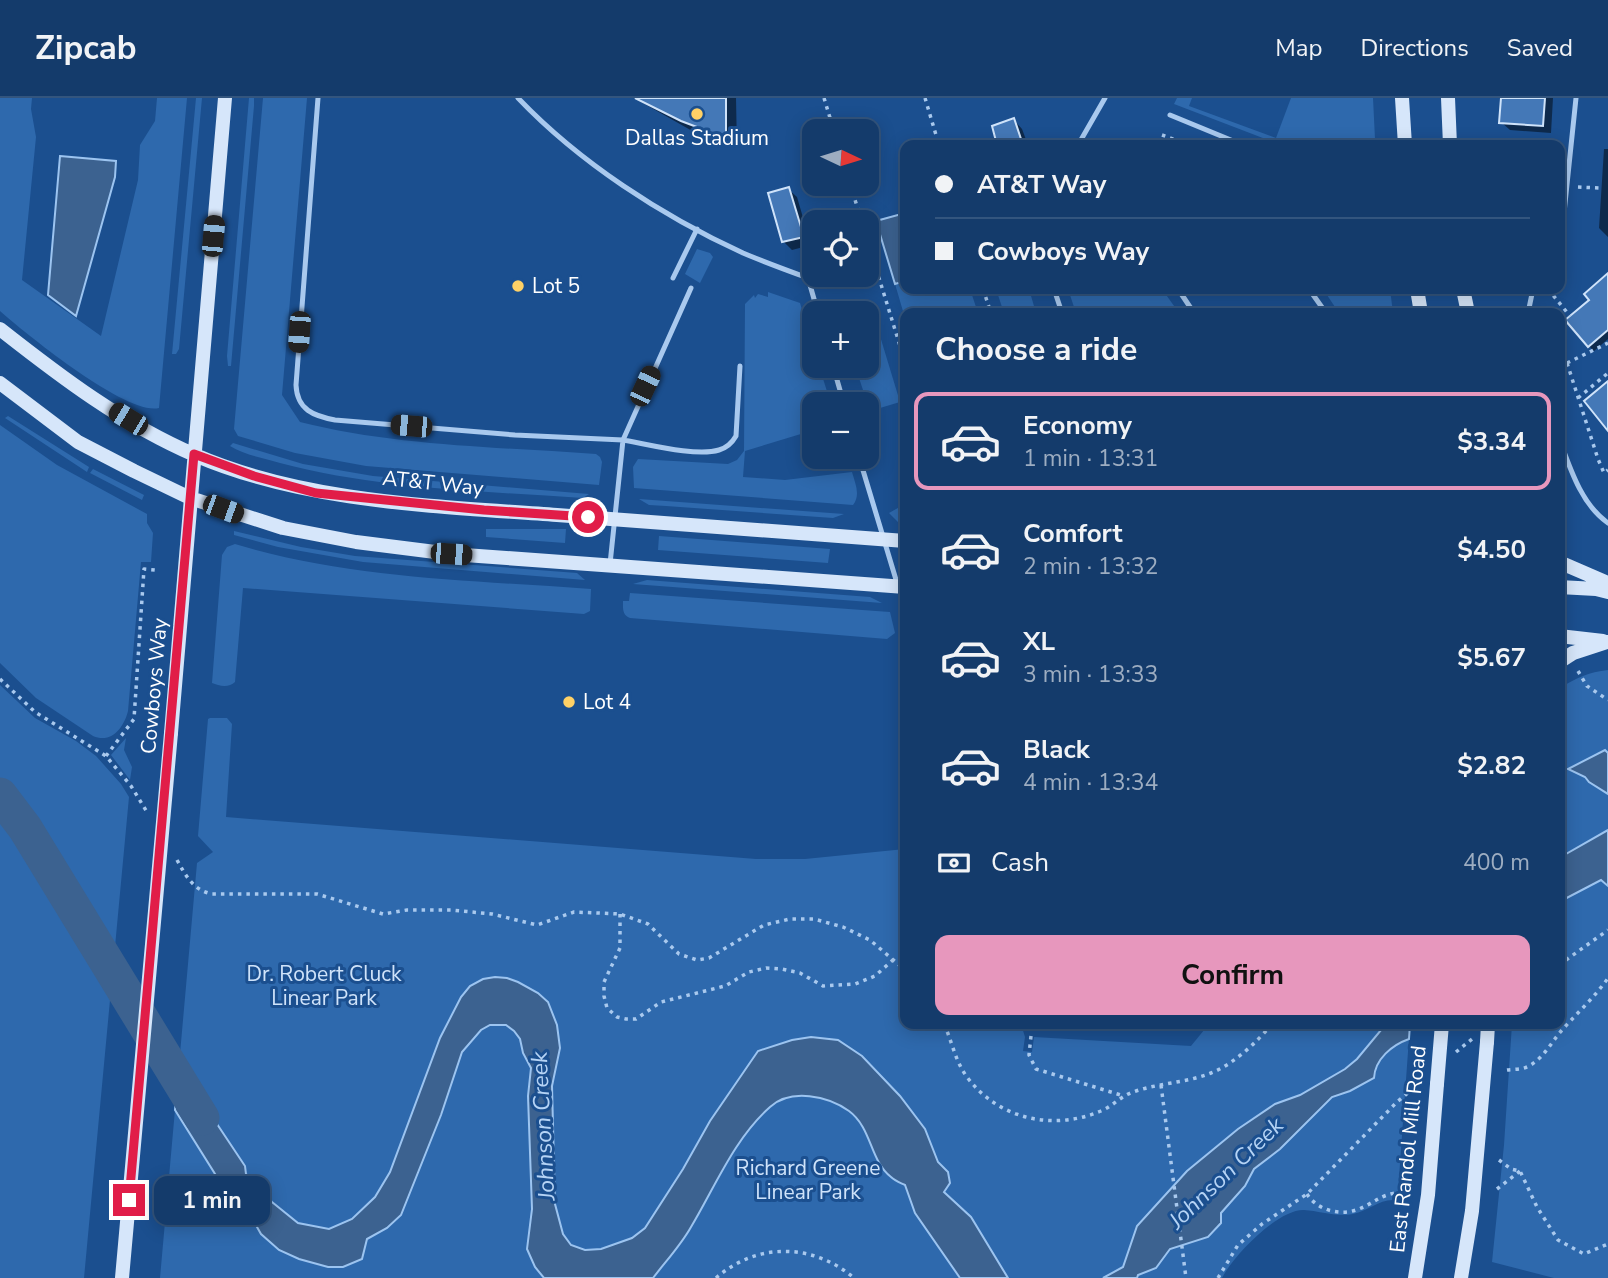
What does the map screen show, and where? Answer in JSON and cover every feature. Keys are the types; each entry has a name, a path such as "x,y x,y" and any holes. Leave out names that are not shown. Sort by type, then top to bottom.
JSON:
{"main road":[{"name":"Cowboys Way","path":"122,1278 225,98"},
{"path":"1402,98 1405,140"},
{"path":"1448,98 1450,140"},
{"name":"AT&T Way","path":"0,329 95,400 194,454 254,476 316,493 484,510 900,541"},
{"path":"0,383 78,442 190,498 283,528 356,542 451,554 900,586"},
{"path":"1565,565 1608,583"},
{"path":"1565,588 1608,592"},
{"path":"1565,637 1608,642"},
{"path":"1565,658 1608,642"},
{"name":"East Randol Mill Road","path":"1415,1278 1428,1195 1433,1080 1441,1029"},
{"path":"1461,1278 1472,1211 1485,1033"}],"lane":[{"path":"318,98 296,385 296,393 302,406 314,415 335,420 515,435 623,440 699,452 719,450 731,444 736,436 740,366"},
{"path":"518,98 610,175 640,196 743,253 808,278 815,301"},
{"path":"1082,140 1105,98"},
{"path":"1565,193 1576,98"},
{"path":"1170,115 1231,140"},
{"path":"673,278 697,229"},
{"path":"610,564 623,440 691,288"},
{"path":"1565,452 1584,496 1598,515 1608,523"},
{"path":"863,469 883,539 900,583"}],"path":[{"path":"824,98 830,119"},
{"path":"925,98 938,140"},
{"path":"1162,135 1176,140"},
{"path":"1566,186 1600,188"},
{"path":"879,278 900,346"},
{"path":"1552,294 1563,308"},
{"path":"1565,310 1570,316"},
{"path":"1608,343 1567,363 1598,459 1604,473 1608,470"},
{"path":"1578,398 1608,373"},
{"path":"106,755 134,719 144,569 155,570"},
{"path":"1578,671 1587,686 1608,700"},
{"path":"0,679 36,712 106,755 131,786 150,817"},
{"path":"177,860 190,881 201,891 212,894 317,894 383,914 407,910 451,910 492,914 537,925 574,912 620,914 648,924 679,954 690,959 709,958 764,925 778,921 823,920 870,940 900,965"},
{"path":"620,914 620,948 604,982 604,996 607,1008 617,1017 626,1019 636,1019 661,1002 725,986 748,972 766,968 782,969 800,973 823,986 855,984 875,975 894,959"},
{"path":"1565,961 1608,930"},
{"path":"1565,1028 1608,978"},
{"path":"946,1029 954,1053 967,1077 986,1097 1010,1112 1042,1121 1068,1120 1100,1111 1132,1092 1212,1073 1255,1045 1268,1029"},
{"path":"1507,1070 1528,1067 1564,1029"},
{"path":"1449,1059 1485,1033"},
{"path":"1031,1037 1029,1055 1036,1069 1124,1097"},
{"path":"1217,1278 1238,1245 1262,1224 1307,1194 1397,1102 1433,1080"},
{"path":"1161,1085 1186,1278"},
{"path":"1499,1160 1520,1171 1536,1207 1558,1240 1584,1254 1608,1244"},
{"path":"1497,1189 1520,1171"},
{"path":"1307,1194 1316,1205 1345,1212 1384,1195 1402,1192"},
{"path":"716,1278 748,1258 785,1251 814,1254 831,1261 854,1278"}],"green space":[{"path":"0,98 32,98 31,109 36,137 22,280 101,336 138,180 140,145 155,121 157,98 187,98 159,408 144,407 101,387 53,354 0,311"},
{"path":"196,98 202,98 179,349 176,354 172,354"},
{"path":"249,98 254,98 254,106 231,366 228,366 227,356"},
{"path":"263,98 307,98 282,395 300,422 410,441 596,454 602,462 599,485 366,466 295,453 238,436 234,429"},
{"path":"1177,98 1192,98 1189,106 1276,138 1291,98 1373,98 1375,139 1268,140 1174,104"},
{"path":"697,249 710,253 713,257 700,283 685,274"},
{"path":"900,282 900,294 972,294 976,308 902,308 895,284"},
{"path":"768,292 800,303 802,378 823,378 827,392 802,392 802,434 745,451 743,477 785,480 852,472 857,493 853,505 634,488 633,467 638,459 728,464 737,460 744,451 745,304 754,295 755,298 758,294 768,297"},
{"path":"998,294 1030,294 1035,308 1002,308"},
{"path":"1070,294 1166,294 1175,308 1074,308"},
{"path":"1326,294 1391,294 1392,308 1336,308"},
{"path":"879,333 900,402 879,408 879,392 864,392 859,378 879,378"},
{"path":"8,416 89,467 87,472 5,418"},
{"path":"0,425 57,465 147,514 147,523 153,533 151,562 141,562 128,711 120,728 106,738 93,736 36,698 0,663"},
{"path":"233,443 303,464 373,476 589,494 583,498 393,484 280,463 241,452 230,446"},
{"path":"93,469 144,495 142,500 90,473"},
{"path":"639,499 844,514 833,518 649,505"},
{"path":"900,507 900,523 899,523 889,513"},
{"path":"486,529 566,529 565,543 486,537"},
{"path":"234,531 301,547 355,556 577,573 585,580 363,562 278,547 234,535"},
{"path":"659,536 830,549 828,563 658,550"},
{"path":"235,544 322,565 367,571 591,589 590,611 584,614 243,588 235,682 221,686 212,683 222,555 227,547"},
{"path":"647,580 870,597 882,603 633,584"},
{"path":"630,593 890,612 895,633 887,639 630,618 624,613 623,601 629,601"},
{"path":"1608,670 1608,1278 1554,1278 1492,1262 1504,1145 1512,1029 1565,1029 1565,686 1595,672"},
{"path":"0,685 35,718 76,741 96,756 129,797 84,1278 0,1278"},
{"name":"Dr. Robert Cluck Linear Park","path":"227,718 232,724 226,817 756,859 805,859 900,850 900,1029 1023,1029 1025,1037 1023,1051 1032,1052 1034,1037 1191,1046 1205,1029 1410,1029 1397,1205 1393,1200 1388,1200 1347,1215 1304,1210 1293,1212 1257,1235 1222,1278 160,1278 197,863 213,852 198,836 208,719"},
{"path":"126,738 124,750 132,767 130,780 111,755"}],"water":[{"path":"60,156 116,161 115,177 76,316 48,295"},
{"path":"900,214 900,282 895,284 879,231 879,220"},
{"path":"1605,750 1608,753 1608,794 1585,777 1568,769"},
{"path":"1608,830 1608,886 1601,880 1565,899 1565,855"},
{"path":"495,977 518,982 538,993 548,1002 557,1025 560,1048 552,1086 555,1204 563,1234 571,1245 585,1250 601,1249 632,1238 645,1228 710,1121 758,1051 811,1037 838,1040 862,1056 900,1096 925,1129 938,1162 948,1172 950,1183 944,1192 971,1217 1008,1278 960,1278 915,1213 905,1185 884,1170 857,1118 831,1101 799,1096 779,1101 757,1120 726,1164 687,1234 653,1278 544,1278 535,1267 527,1249 532,1209 528,1096 531,1068 523,1053 520,1039 506,1025 490,1025 481,1030 462,1052 441,1115 401,1215 387,1228 367,1239 362,1259 343,1267 328,1267 279,1250 261,1234 246,1208 222,1185 175,1110 179,1067 245,1166 246,1174 272,1202 298,1223 329,1229 352,1219 375,1197 390,1172 440,1038 461,997 470,986 483,979"},
{"path":"1382,1029 1410,1029 1409,1039 1396,1045 1381,1059 1374,1078 1332,1097 1280,1149 1254,1169 1245,1186 1221,1213 1221,1223 1208,1237 1170,1249 1156,1268 1138,1275 1137,1278 1103,1278 1123,1267 1137,1226 1187,1171 1238,1129 1275,1104 1300,1095 1357,1059"}],"building":[{"name":"Dallas Stadium","path":"635,98 726,98 726,138 681,121"},
{"path":"1501,98 1545,98 1543,126 1499,123"},
{"path":"1014,118 1021,140 996,140 992,126"},
{"path":"789,187 802,237 782,242 768,193"},
{"path":"1608,273 1608,330 1588,347 1565,320 1589,300 1584,294"},
{"path":"1608,381 1608,431 1584,401"}],"waterway":[{"name":"Johnson Creek","path":"0,795 25,828 202,1118"}],"place":[{"name":"Dallas Stadium","path":"697,114"},
{"name":"Lot 5","path":"518,286"},
{"name":"Lot 4","path":"569,702"}],"route":[{"path":"129,1200 194,454 254,476 316,493 484,510 588,517"}],"park label":[{"name":"Richard Greene Linear Park","path":"808,1180"}]}
